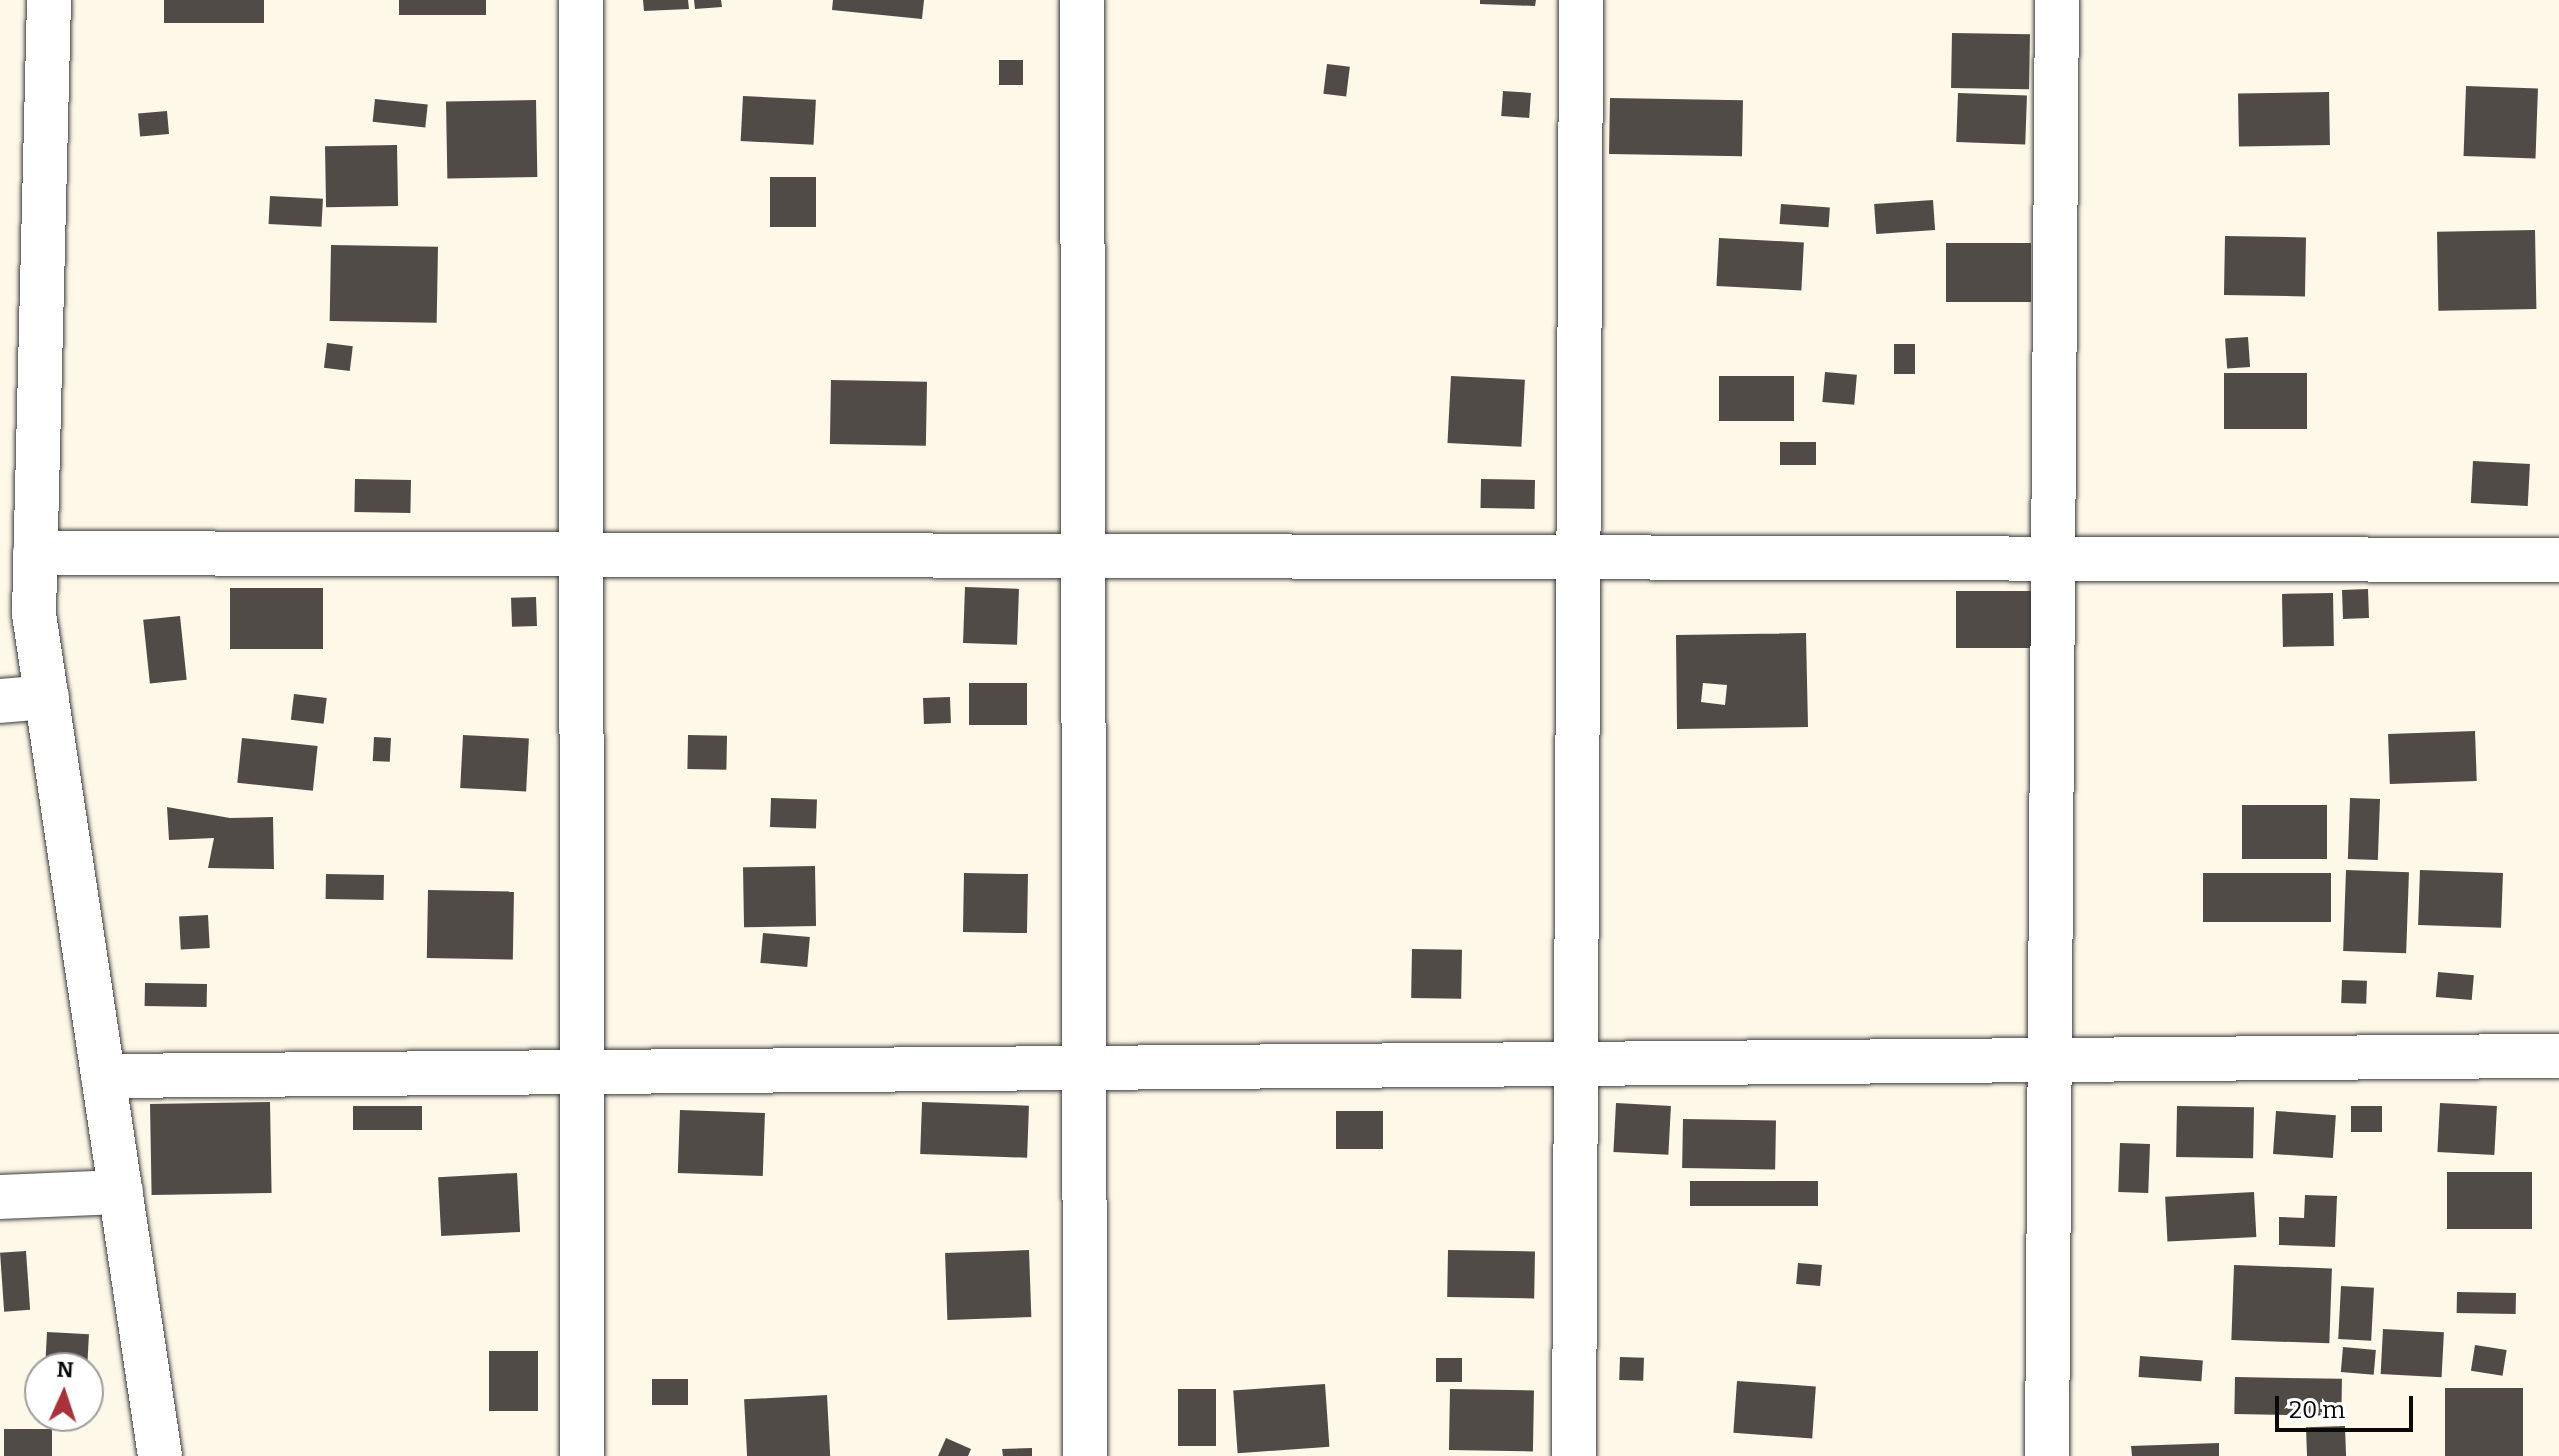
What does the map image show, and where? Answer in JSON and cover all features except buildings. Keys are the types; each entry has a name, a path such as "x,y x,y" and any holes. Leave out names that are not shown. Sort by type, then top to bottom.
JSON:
{"street":[{"path":"49,0 34,614 160,1456"},
{"path":"581,0 582,1456"},
{"path":"1082,0 1085,1456"},
{"path":"1574,1456 1581,0"},
{"path":"2047,1456 2057,0"},
{"path":"35,553 2559,560"},
{"path":"0,701 47,697"},
{"path":"103,1076 2559,1056"},
{"path":"0,1197 121,1192"}]}
